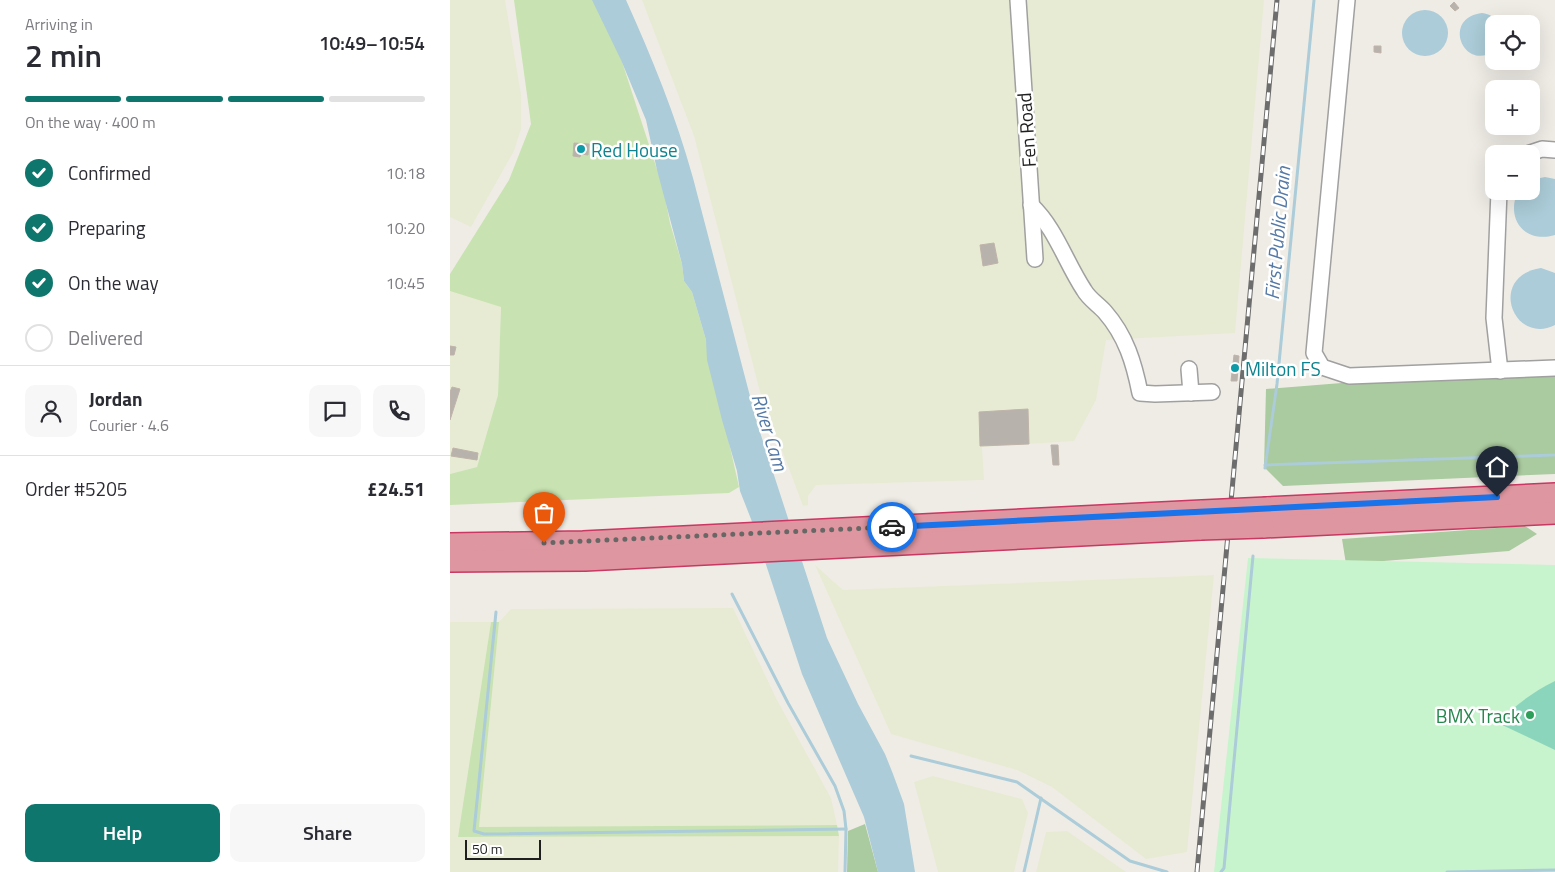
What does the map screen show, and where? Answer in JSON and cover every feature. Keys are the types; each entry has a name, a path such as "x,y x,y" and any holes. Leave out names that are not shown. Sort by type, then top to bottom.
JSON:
{"highway":[{"path":"1265,518 1555,494"},
{"path":"450,544 582,542 713,544 1202,520 1555,513"},
{"path":"450,562 585,560 713,544"},
{"path":"450,570 481,562"}],"street":[{"name":"Fen Road","path":"1018,0 1035,259"},
{"path":"1348,0 1314,353 1322,367 1349,376 1555,368"},
{"path":"1540,151 1555,150"},
{"path":"1498,200 1494,318 1500,370"},
{"path":"1031,205 1054,232 1085,292 1119,329 1133,361 1140,393 1212,392"},
{"path":"1189,369 1191,393"}],"green space":[{"path":"450,0 505,0 521,95 521,129 514,151 471,227 450,217"},
{"path":"514,0 602,0 663,188 670,223 682,264 684,281 692,292 706,340 739,487 729,493 450,505 450,474 477,467 498,395 501,307 450,291 450,274 509,180 531,124"},
{"path":"642,0 1264,0 1235,333 1106,340 1096,400 1074,441 982,447 984,480 816,485 808,496 808,505 803,506 760,392 694,136"},
{"path":"450,290 501,306 498,395 477,467 450,474"},
{"path":"1555,370 1555,474 1283,486 1264,467 1266,389 1479,372"},
{"path":"1525,526 1537,534 1509,551 1346,564 1342,539"},
{"path":"1248,558 1555,565 1555,872 1214,872"},
{"path":"815,565 843,590 1214,575 1187,852 1146,859 1052,787 1017,770 891,734"},
{"path":"733,608 777,700 831,798 837,825 479,827 499,622 511,609"},
{"path":"450,622 491,622 458,837 839,836 838,872 450,872"},
{"path":"491,622 499,622 479,827 837,825 839,836 458,837"},
{"name":"BMX Track","path":"1555,681 1555,750 1498,723 1525,699"},
{"path":"933,776 1022,799 1028,813 1014,872 938,872 914,782"},
{"path":"865,824 878,872 847,872 848,831"},
{"path":"1067,831 1126,872 1036,872 1046,832"}],"water":[{"path":"592,0 626,0 671,110 693,178 757,423 827,638 858,704 885,754 904,804 915,872 878,872 864,817 802,674 740,491 737,471 707,360 706,340 692,292 684,281 682,264 646,120 621,60"},
{"path":"1425,10 1438,14 1444,20 1448,33 1444,46 1438,52 1425,56 1412,52 1406,46 1402,33 1406,20 1412,14"},
{"path":"1482,13 1490,15 1485,15 1485,55 1483,56 1474,55 1466,50 1461,42 1462,24 1470,17"},
{"path":"1540,178 1555,179 1555,235 1544,237 1535,236 1520,227 1514,211 1515,200 1540,200"},
{"path":"1541,268 1555,273 1555,325 1540,329 1528,326 1518,318 1512,307 1511,295 1514,283 1524,274"}],"building":[{"path":"1454,2 1459,8 1455,11 1450,6"},
{"path":"1374,46 1381,46 1381,53 1374,52"},
{"name":"Red House","path":"574,143 589,144 588,155 573,156"},
{"path":"994,243 998,263 983,266 980,245"},
{"path":"450,346 456,347 454,355 450,355"},
{"name":"Milton FS","path":"1234,355 1239,356 1237,381 1231,381"},
{"path":"452,387 460,389 450,420 450,392"},
{"path":"1028,409 1029,444 980,446 979,412"},
{"path":"1051,445 1058,445 1059,465 1053,465"},
{"path":"453,448 478,453 477,460 451,456"}],"waterway":[{"name":"First Public Drain","path":"1265,468 1277,384 1314,0"},
{"path":"1265,465 1555,455"},
{"path":"1221,872 1224,868 1253,556"},
{"path":"732,594 788,703 835,786 844,811 846,829 845,872"},
{"path":"496,612 474,831 484,834 846,829"},
{"path":"911,756 1017,782 1130,861 1167,872"},
{"path":"1024,872 1041,798"},
{"path":"1447,872 1555,870"}],"railway":[{"path":"1197,872 1277,0"}],"way so far":[{"path":"544,543 892,527"}],"place":[{"name":"Red House","path":"581,149"},
{"name":"Milton FS","path":"1235,368"},
{"name":"BMX Track","path":"1530,715"}],"route":[{"path":"892,527 1497,497"}],"water label":[{"name":"River Cam","path":"770,432"}]}
